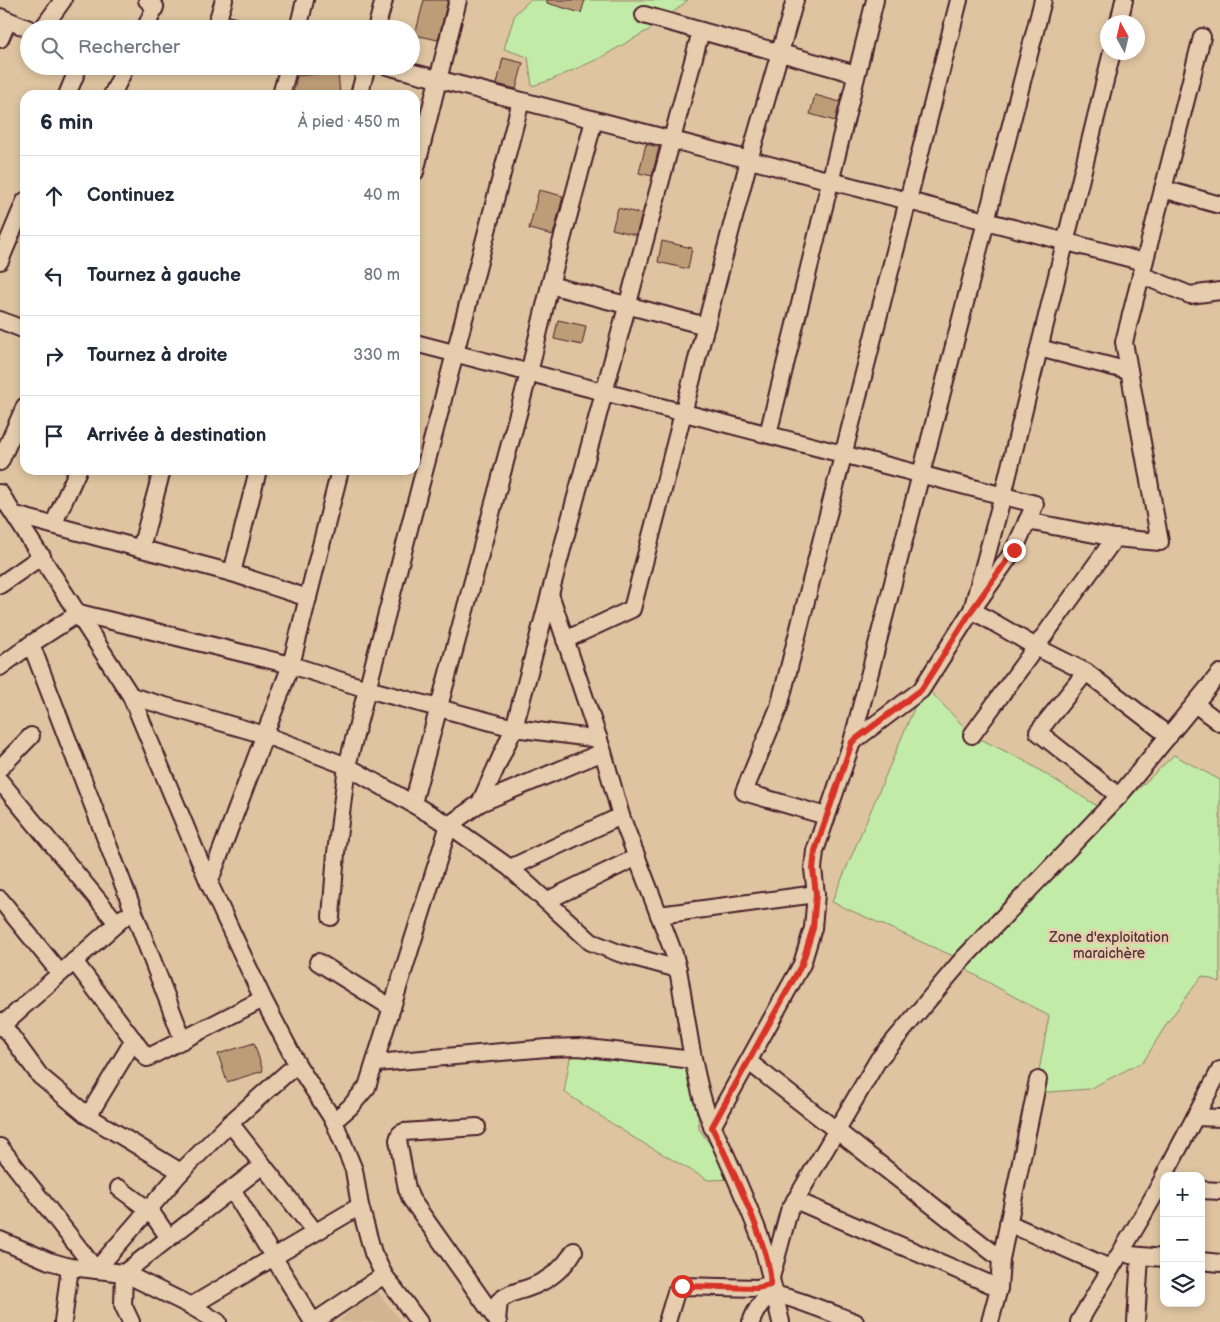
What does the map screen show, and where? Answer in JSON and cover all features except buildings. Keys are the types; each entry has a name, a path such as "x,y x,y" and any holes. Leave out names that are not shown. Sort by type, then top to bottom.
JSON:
{"street":[{"path":"49,20 63,0"},
{"path":"147,0 156,7 150,20"},
{"path":"218,20 224,0"},
{"path":"300,20 305,0"},
{"path":"378,20 384,0"},
{"path":"420,152 458,0"},
{"path":"565,640 632,609 749,160 795,0"},
{"path":"768,434 875,0"},
{"path":"826,816 744,792 778,708 959,0"},
{"path":"712,1127 802,964 813,928 816,894 813,869 815,851 852,742 1043,0"},
{"path":"1121,15 1124,0"},
{"path":"644,15 856,74"},
{"path":"0,39 4,19 20,25"},
{"path":"480,803 514,728 701,31"},
{"path":"1027,521 1115,538 1160,542 1124,342 1202,37"},
{"path":"972,610 1003,495 1110,60"},
{"path":"70,90 76,75"},
{"path":"114,90 122,75"},
{"path":"282,90 287,75"},
{"path":"360,90 364,75"},
{"path":"420,75 1066,241 1143,268 1190,296 1220,291"},
{"path":"331,917 336,853 347,766 521,101"},
{"path":"413,803 529,373 550,285 594,120"},
{"path":"1163,189 1220,205"},
{"path":"0,261 6,230 20,209"},
{"path":"550,285 706,326"},
{"path":"0,320 20,328"},
{"path":"420,344 1035,504 1014,550 972,610 921,690 852,742"},
{"path":"1039,348 1129,371"},
{"path":"0,462 20,417"},
{"path":"53,525 76,475"},
{"path":"141,548 161,475"},
{"path":"232,573 257,475"},
{"path":"208,883 291,665 339,475"},
{"path":"0,493 131,696 208,883 263,999 296,1064 334,1121 354,1170 360,1206 373,1253 384,1275 419,1322"},
{"path":"15,515 232,573 308,598"},
{"path":"972,735 1115,538"},
{"path":"0,585 42,556"},
{"path":"550,594 601,746 621,816 674,954 693,1060 704,1102 712,1127 759,1236 771,1276 773,1295 781,1322"},
{"path":"972,610 1036,647 1086,672 1169,736"},
{"path":"0,667 31,644 79,614 291,665 367,689 514,728 601,746"},
{"path":"31,644 183,1040"},
{"path":"1086,672 1038,732 1119,796"},
{"path":"668,1322 676,1292 682,1286 757,1288 770,1285 789,1211 878,1060 962,960 1119,796 1220,673"},
{"path":"131,696 265,734 347,766 449,825 510,868 591,942 619,954 678,969"},
{"path":"1195,704 1220,723"},
{"path":"0,768 31,736"},
{"path":"334,1121 350,1107 367,1087 449,825 480,803 601,746"},
{"path":"0,781 117,923"},
{"path":"510,868 621,816"},
{"path":"546,901 637,857"},
{"path":"659,916 816,894"},
{"path":"0,899 60,972"},
{"path":"133,910 1,1024 40,1076 88,1116 182,1172"},
{"path":"74,961 147,1058 263,999"},
{"path":"318,962 392,1008"},
{"path":"88,1116 134,1040"},
{"path":"376,1063 547,1048 579,1047 693,1060"},
{"path":"749,1062 1001,1258"},
{"path":"96,1270 182,1172 230,1123 296,1064"},
{"path":"1168,1172 1220,1070"},
{"path":"990,1322 1000,1288 1001,1258 1038,1080"},
{"path":"1195,1117 1220,1118"},
{"path":"230,1123 315,1232"},
{"path":"478,1127 404,1132 400,1134 398,1140 407,1189 411,1199 498,1321"},
{"path":"1,1151 96,1270"},
{"path":"124,1273 263,1165"},
{"path":"1079,1322 1160,1187"},
{"path":"119,1188 149,1209 169,1238"},
{"path":"232,1189 313,1322 384,1275"},
{"path":"1205,1190 1220,1191"},
{"path":"795,1200 1000,1288"},
{"path":"192,1306 360,1206"},
{"path":"1008,1223 1110,1268"},
{"path":"0,1240 49,1261 70,1267 124,1273 192,1306 218,1322"},
{"path":"498,1321 499,1301 508,1294 529,1288 551,1278 567,1264 574,1252"},
{"path":"1120,1254 1160,1258"},
{"path":"1136,1322 1140,1256"},
{"path":"1205,1261 1220,1263"},
{"path":"63,1322 70,1267"},
{"path":"124,1273 124,1305 131,1322"},
{"path":"751,1322 764,1300 773,1295 790,1299 855,1322"}],"shaded area":[{"path":"375,1288 401,1322 338,1322"}],"green space":[{"path":"530,0 688,0 659,24 598,59 551,80 532,86 528,57 504,49 515,14"},
{"name":"Zone d'exploitation maraichère","path":"924,685 972,735 1023,760 1105,811 979,942 1174,755 1220,780 1220,982 1202,976 1167,1023 1144,1061 1089,1089 1035,1093 1049,1016 968,971 966,956 962,960 832,902"},
{"path":"572,1047 695,1069 699,1129 735,1179 708,1180 631,1136 564,1092"}],"route":[{"path":"682,1286 757,1288 770,1285 771,1276 759,1236 712,1127 771,1023 802,964 808,948 813,928 816,894 813,869 815,851 852,742 921,690 972,610 1014,550"}]}
